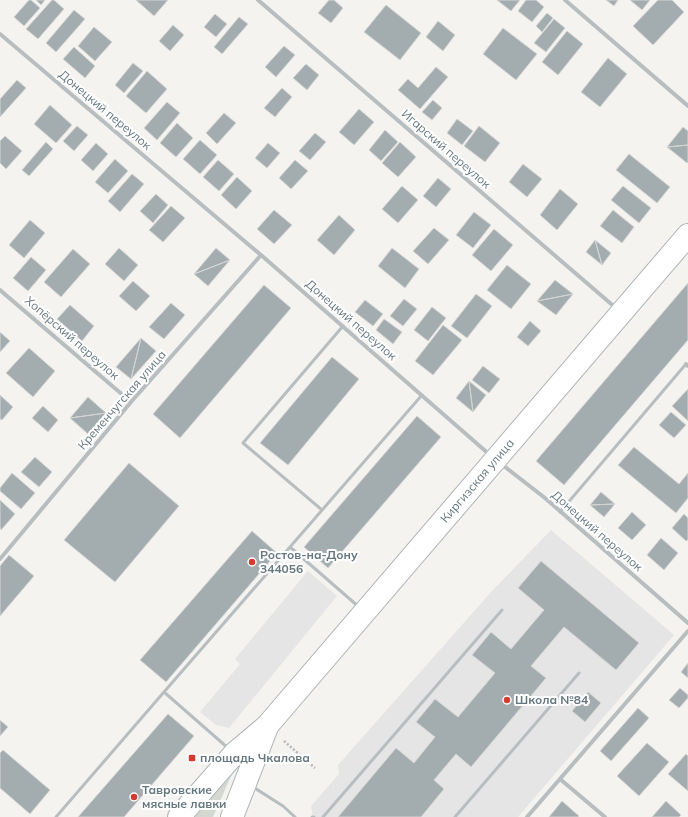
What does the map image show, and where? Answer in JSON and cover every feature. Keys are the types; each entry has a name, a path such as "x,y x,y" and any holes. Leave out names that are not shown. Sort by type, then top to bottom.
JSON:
{"main road":[{"name":"Киргизская улица","path":"179,817 235,753 267,726 688,235"},
{"name":"Киргизская улица","path":"232,817 267,726"}],"street":[{"name":"Игарский переулок","path":"258,0 621,312"},
{"path":"565,0 688,106"},
{"name":"Донецкий переулок","path":"0,34 261,255 495,459 560,512 688,623"},
{"name":"Кременчугская улица","path":"0,558 131,402 261,255"},
{"name":"Хопёрский переулок","path":"0,290 131,402"},
{"path":"526,817 688,631"},
{"path":"560,779 605,817"}],"lane":[{"path":"322,510 243,443 343,326"},
{"path":"560,512 687,365"},
{"path":"56,817 422,395"},
{"path":"290,547 365,612"},
{"path":"323,817 502,610"},
{"path":"455,817 579,673"},
{"path":"164,692 235,753"},
{"path":"246,782 283,806 295,817"}],"path":[{"path":"284,741 315,768"}],"shaded area":[{"name":"Школа №84","path":"551,530 674,635 518,817 313,817 311,806 339,774 338,765 492,591"},
{"path":"308,571 337,596 229,728 216,725 200,712 240,664 235,659"},
{"path":"232,774 213,817 195,817"}],"building":[{"path":"29,0 40,8 24,26 14,17"},
{"path":"36,0 45,0 41,5"},
{"path":"52,0 64,9 38,39 26,29"},
{"path":"136,0 168,0 154,16"},
{"path":"329,0 334,0 343,8 331,23 318,13"},
{"path":"497,0 520,0 511,11"},
{"path":"526,0 536,0 544,7 532,22 518,11"},
{"path":"606,0 618,0 614,6"},
{"path":"630,0 650,0 642,10"},
{"path":"658,0 672,0 684,12 653,45 633,26"},
{"path":"386,5 421,33 400,60 364,32"},
{"path":"74,10 85,19 56,52 46,43"},
{"path":"547,13 553,18 542,32 536,26"},
{"path":"215,14 227,24 216,37 204,27"},
{"path":"239,17 248,24 222,54 214,47"},
{"path":"554,19 565,28 546,52 534,43"},
{"path":"438,21 455,35 443,51 426,37"},
{"path":"173,25 184,35 170,51 159,41"},
{"path":"94,27 112,42 95,61 78,46"},
{"path":"503,28 537,54 516,80 483,54"},
{"path":"567,31 583,44 558,75 542,62"},
{"path":"284,46 295,55 276,77 265,67"},
{"path":"74,47 95,66 85,78 63,59"},
{"path":"608,58 627,74 600,107 581,92"},
{"path":"133,63 143,71 124,93 115,85"},
{"path":"306,64 319,75 307,90 293,78"},
{"path":"436,67 448,77 420,109 398,90 408,79 418,88"},
{"path":"147,71 167,89 146,113 126,96"},
{"path":"17,80 26,88 0,117 0,99"},
{"path":"282,88 292,97 275,117 264,108"},
{"path":"433,100 442,108 432,120 422,112"},
{"path":"167,102 180,113 157,140 144,128"},
{"path":"50,105 72,125 56,143 34,124"},
{"path":"359,109 374,122 354,145 339,132"},
{"path":"224,113 236,123 217,144 206,133"},
{"path":"457,119 473,131 462,145 447,133"},
{"path":"177,123 193,138 176,157 160,143"},
{"path":"77,126 88,135 74,151 63,141"},
{"path":"479,126 500,143 485,162 464,146"},
{"path":"683,127 688,131 688,145 667,147"},
{"path":"385,130 398,142 381,161 369,150"},
{"path":"315,133 326,142 310,160 299,151"},
{"path":"5,136 22,151 6,169 0,163 0,141"},
{"path":"200,140 217,155 200,174 183,159"},
{"path":"46,142 53,149 29,176 22,170"},
{"path":"400,142 416,157 398,177 382,163"},
{"path":"96,143 108,154 93,171 81,160"},
{"path":"268,143 280,153 267,168 255,158"},
{"path":"688,145 687,163 667,147"},
{"path":"629,154 670,187 657,203 616,170"},
{"path":"115,159 128,171 108,193 95,182"},
{"path":"218,160 234,174 219,191 203,177"},
{"path":"295,160 308,171 291,189 279,178"},
{"path":"523,164 542,179 527,197 509,182"},
{"path":"132,174 144,184 120,212 108,201"},
{"path":"237,177 252,191 236,209 221,195"},
{"path":"438,178 451,189 436,207 423,196"},
{"path":"402,186 418,200 398,223 382,209"},
{"path":"623,186 651,208 639,223 611,200"},
{"path":"560,189 578,204 557,230 540,215"},
{"path":"156,194 168,205 153,223 140,211"},
{"path":"171,206 185,218 163,242 149,230"},
{"path":"274,210 292,225 274,244 257,229"},
{"path":"613,210 634,227 622,243 600,226"},
{"path":"474,212 491,225 473,248 456,235"},
{"path":"339,215 355,230 334,255 317,240"},
{"path":"30,220 45,233 24,258 9,245"},
{"path":"434,228 449,240 428,264 413,251"},
{"path":"494,229 513,245 491,271 472,255"},
{"path":"595,240 611,253 602,265"},
{"path":"595,240 602,265 586,252"},
{"path":"119,248 138,265 124,281 105,264"},
{"path":"216,248 230,260 194,274"},
{"path":"392,248 419,269 405,288 378,266"},
{"path":"73,249 90,264 61,297 44,282"},
{"path":"31,257 46,270 28,291 13,278"},
{"path":"230,260 208,286 194,274"},
{"path":"507,265 531,284 511,309 487,290"},
{"path":"555,280 573,294 537,301"},
{"path":"133,281 150,296 136,311 119,296"},
{"path":"688,283 688,340 564,485 536,461"},
{"path":"264,285 291,308 180,438 153,414"},
{"path":"476,294 492,306 467,338 451,326"},
{"path":"573,294 556,315 537,301"},
{"path":"404,299 417,309 403,326 390,316"},
{"path":"365,300 383,314 373,326 355,312"},
{"path":"171,303 185,315 164,339 149,327"},
{"path":"70,305 94,326 82,341 57,319"},
{"path":"432,307 446,318 428,341 414,330"},
{"path":"384,319 402,332 393,344 376,330"},
{"path":"530,321 541,331 528,346 517,337"},
{"path":"443,325 462,340 433,375 415,361"},
{"path":"0,332 10,341 0,352"},
{"path":"141,338 131,379 116,367"},
{"path":"141,338 156,351 131,379"},
{"path":"29,348 55,371 33,397 6,373"},
{"path":"332,357 359,379 288,465 260,443"},
{"path":"483,366 500,379 489,393 472,380"},
{"path":"469,381 473,412 456,398"},
{"path":"469,381 486,395 473,412"},
{"path":"688,389 688,421 672,406"},
{"path":"0,395 13,407 2,420 0,419"},
{"path":"88,397 106,413 70,418"},
{"path":"43,406 58,420 48,432 32,418"},
{"path":"671,412 686,425 674,438 659,425"},
{"path":"106,413 88,434 70,418"},
{"path":"417,416 441,437 328,568 304,547"},
{"path":"634,447 679,484 688,473 688,498 676,513 618,465"},
{"path":"35,457 52,472 39,487 21,472"},
{"path":"129,463 179,506 115,582 64,540"},
{"path":"12,473 35,493 21,509 0,491 0,488"},
{"path":"601,492 615,504 590,505"},
{"path":"0,500 15,514 1,530 0,527"},
{"path":"615,504 604,517 590,505"},
{"path":"632,512 646,525 632,540 618,528"},
{"path":"684,514 688,518 688,540 686,541 672,528"},
{"path":"252,531 277,553 166,682 140,660"},
{"path":"661,538 678,553 664,570 647,555"},
{"path":"9,555 34,576 0,616 0,566"},
{"path":"541,561 639,643 616,670 564,627 531,666 546,678 471,767 456,754 434,780 444,789 421,817 338,817 396,748 414,763 435,737 416,722 435,699 458,717 495,673 472,655 491,632 511,649 544,610 518,588"},
{"path":"688,663 688,678 681,672"},
{"path":"680,688 688,695 688,698 679,708 669,700"},
{"path":"588,692 601,703 585,722 572,711"},
{"path":"638,708 649,718 611,761 600,751"},
{"path":"168,714 194,736 124,817 78,817"},
{"path":"0,720 8,727 0,736"},
{"path":"647,743 669,762 639,796 617,776"},
{"path":"3,750 50,790 30,814 0,788 0,753"},
{"path":"686,754 688,756 688,791 668,774"},
{"path":"562,801 579,816 549,817"},
{"path":"666,801 681,815 679,817 652,817"}],"place":[{"name":"Ростов-на-Дону 344056","path":"252,562"},
{"name":"Школа №84","path":"507,700"},
{"name":"площадь Чкалова","path":"192,758"},
{"name":"Тавровские мясные лавки","path":"134,797"}]}
